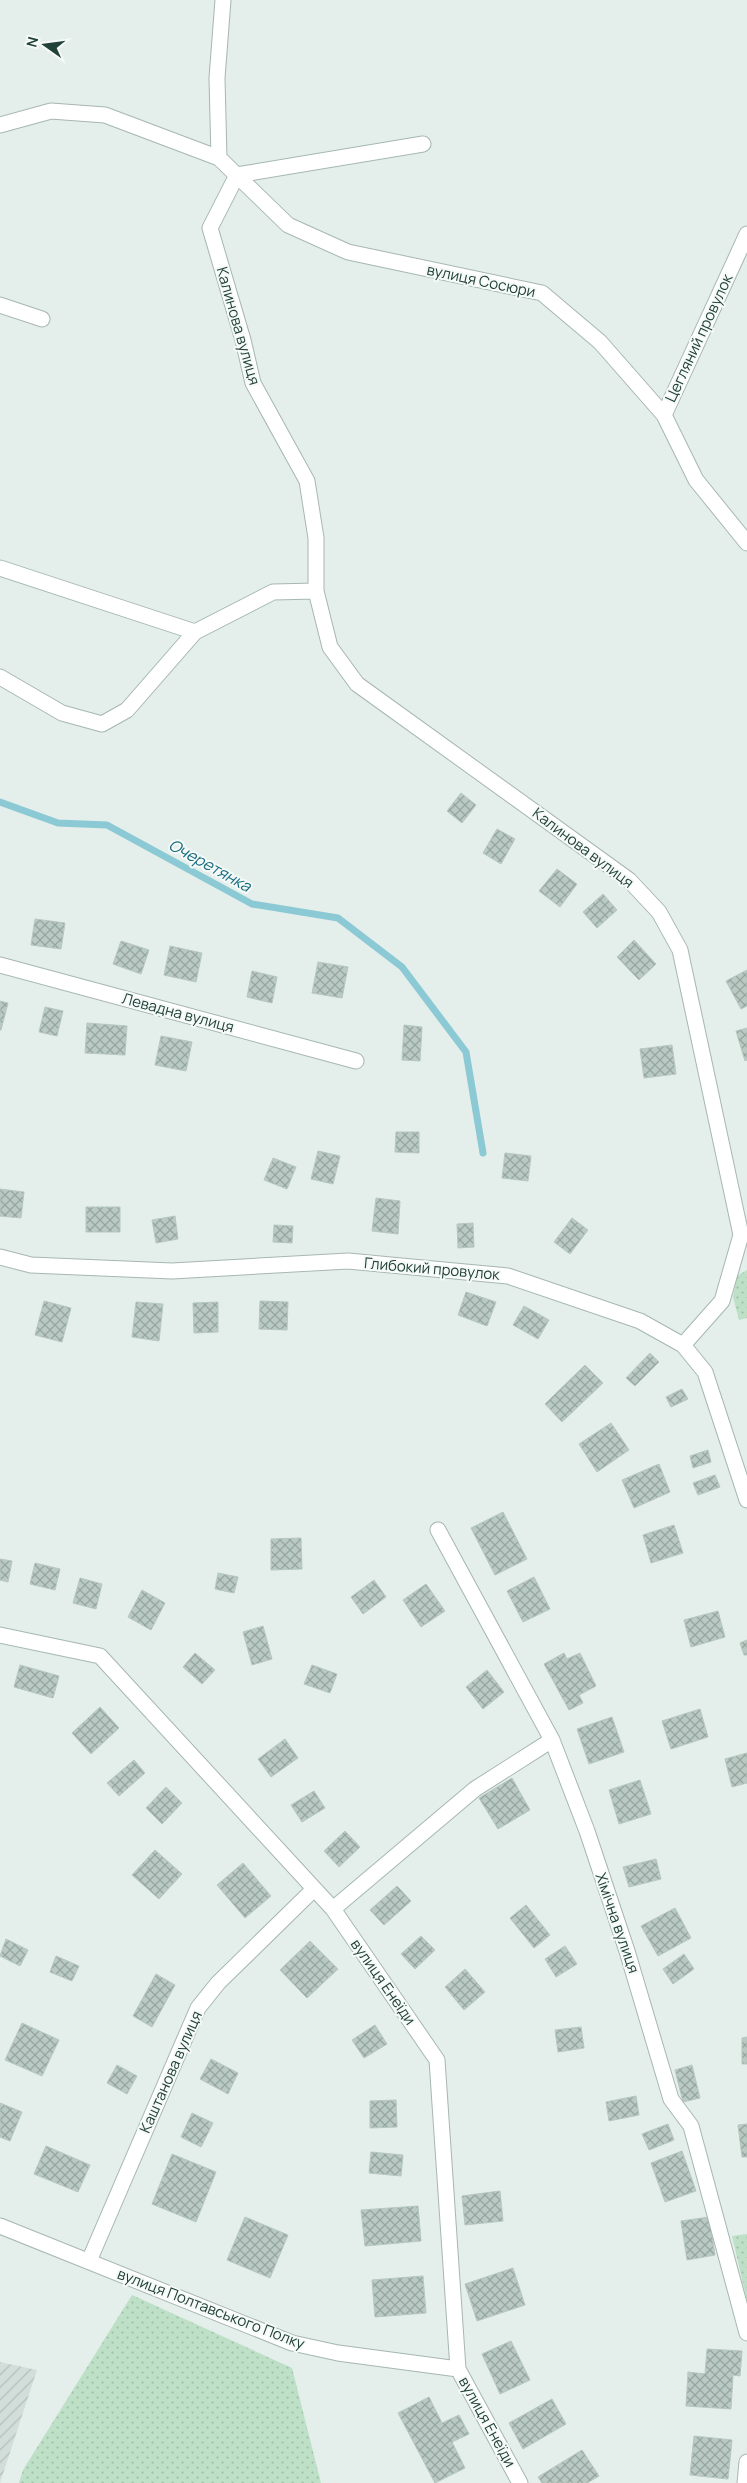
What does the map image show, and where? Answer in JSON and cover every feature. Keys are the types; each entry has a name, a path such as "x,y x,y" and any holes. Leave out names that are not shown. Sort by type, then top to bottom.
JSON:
{"street":[{"path":"0,125 51,111 105,115 219,158 217,78 223,0"},
{"path":"237,175 423,144"},
{"name":"вулиця Сосюри","path":"219,158 288,225 348,252 542,293 600,342 664,415 696,480 747,543"},
{"name":"Калинова вулиця","path":"237,175 210,228 243,340 252,383 307,481 316,538 316,591 330,647 357,684 629,880 659,912 680,950 741,1235 722,1302 683,1345"},
{"name":"Цегляний провулок","path":"664,415 747,234"},
{"path":"0,306 42,319"},
{"path":"0,568 195,632"},
{"path":"0,677 62,713 102,724 127,710 195,632 272,592 316,591"},
{"name":"Левадна вулиця","path":"0,965 356,1060"},
{"name":"Глибокий провулок","path":"0,1257 32,1265 172,1271 348,1261 508,1276 640,1321 683,1345 705,1372 747,1500"},
{"name":"Хімічна вулиця","path":"438,1530 552,1740 587,1831 627,1951 670,2099 692,2126 747,2333"},
{"name":"вулиця Енеїди","path":"0,1636 100,1656 333,1909 436,2060 458,2369 516,2481"},
{"path":"333,1909 475,1789 552,1740"},
{"name":"Каштанова вулиця","path":"89,2261 198,2008 218,1983 314,1889"},
{"name":"вулиця Полтавського Полку","path":"0,2226 292,2343 338,2353 458,2369"},
{"path":"745,2483 747,2462"}],"shaded area":[{"path":"0,2362 37,2370 0,2483"}],"green space":[{"path":"747,1270 747,1318 739,1320 733,1297 737,1276"},
{"path":"747,2234 747,2301 732,2236"},
{"path":"132,2295 292,2368 321,2483 19,2483 23,2470"}],"building":[{"path":"461,793 476,805 462,823 447,811"},
{"path":"497,829 515,839 501,864 483,853"},
{"path":"557,869 577,884 560,907 539,891"},
{"path":"603,894 617,910 597,928 583,912"},
{"path":"35,919 65,923 61,949 31,945"},
{"path":"634,940 656,964 639,980 617,957"},
{"path":"121,941 149,950 141,974 113,964"},
{"path":"170,946 202,953 196,982 164,975"},
{"path":"318,962 348,967 342,998 312,993"},
{"path":"747,970 747,1006 741,1009 726,981"},
{"path":"252,971 277,977 272,1003 247,997"},
{"path":"0,1001 8,1003 1,1030 0,1030"},
{"path":"45,1007 63,1011 57,1036 39,1032"},
{"path":"87,1023 127,1026 125,1055 85,1053"},
{"path":"404,1025 422,1027 420,1061 402,1060"},
{"path":"747,1028 747,1060 745,1061 736,1031"},
{"path":"161,1036 192,1042 186,1071 155,1065"},
{"path":"672,1045 676,1074 644,1078 640,1049"},
{"path":"396,1132 419,1132 419,1153 395,1152"},
{"path":"318,1151 340,1156 333,1184 311,1179"},
{"path":"505,1153 531,1156 528,1181 502,1178"},
{"path":"273,1158 296,1167 287,1189 264,1180"},
{"path":"0,1189 24,1192 21,1218 0,1216"},
{"path":"376,1198 400,1201 398,1234 372,1231"},
{"path":"86,1207 120,1207 120,1232 86,1232"},
{"path":"175,1216 178,1239 156,1243 152,1220"},
{"path":"572,1218 588,1230 570,1254 554,1242"},
{"path":"473,1223 474,1247 458,1248 457,1224"},
{"path":"274,1225 293,1226 292,1243 273,1242"},
{"path":"466,1292 496,1302 487,1326 458,1315"},
{"path":"44,1301 71,1308 62,1342 35,1335"},
{"path":"260,1301 288,1302 287,1330 259,1329"},
{"path":"136,1302 163,1304 159,1341 132,1337"},
{"path":"218,1302 218,1332 194,1333 193,1303"},
{"path":"524,1306 549,1320 538,1339 513,1325"},
{"path":"650,1353 659,1362 635,1386 626,1378"},
{"path":"585,1365 603,1383 562,1422 545,1404"},
{"path":"682,1389 688,1399 671,1407 666,1397"},
{"path":"611,1423 629,1450 597,1472 579,1444"},
{"path":"708,1450 711,1462 693,1468 690,1456"},
{"path":"659,1464 670,1492 634,1508 622,1480"},
{"path":"715,1475 720,1487 698,1495 693,1483"},
{"path":"503,1512 527,1559 495,1575 471,1528"},
{"path":"674,1525 683,1553 651,1563 643,1535"},
{"path":"301,1538 302,1569 271,1570 271,1539"},
{"path":"0,1559 12,1561 8,1582 0,1580"},
{"path":"35,1563 60,1569 55,1590 30,1584"},
{"path":"218,1573 238,1577 234,1593 215,1589"},
{"path":"534,1577 550,1609 523,1622 507,1591"},
{"path":"80,1578 102,1584 96,1609 73,1603"},
{"path":"374,1580 386,1597 363,1614 351,1597"},
{"path":"426,1584 445,1611 421,1627 403,1600"},
{"path":"142,1590 165,1603 151,1630 128,1617"},
{"path":"718,1611 725,1637 691,1647 684,1620"},
{"path":"263,1626 272,1659 252,1665 243,1632"},
{"path":"747,1640 747,1655 744,1655 740,1643"},
{"path":"195,1653 215,1670 202,1684 183,1667"},
{"path":"564,1653 567,1659 580,1653 596,1686 579,1695 583,1703 569,1710 544,1664"},
{"path":"20,1665 59,1676 53,1698 14,1687"},
{"path":"312,1665 337,1674 330,1693 304,1684"},
{"path":"487,1670 504,1692 483,1709 466,1687"},
{"path":"100,1707 119,1728 91,1754 72,1733"},
{"path":"700,1709 708,1737 671,1749 662,1721"},
{"path":"612,1717 624,1752 589,1764 577,1729"},
{"path":"285,1739 298,1758 271,1777 258,1759"},
{"path":"747,1753 747,1783 732,1787 725,1759"},
{"path":"134,1760 145,1773 119,1796 107,1783"},
{"path":"512,1778 530,1810 498,1829 479,1798"},
{"path":"640,1780 651,1814 619,1824 609,1790"},
{"path":"166,1787 182,1803 162,1824 146,1808"},
{"path":"314,1791 325,1808 302,1822 291,1805"},
{"path":"345,1831 360,1847 339,1867 324,1851"},
{"path":"155,1850 182,1874 159,1899 132,1875"},
{"path":"656,1859 661,1879 629,1887 623,1867"},
{"path":"243,1863 271,1896 245,1918 217,1885"},
{"path":"397,1886 411,1901 384,1925 370,1910"},
{"path":"526,1905 550,1935 534,1948 510,1918"},
{"path":"675,1908 691,1938 658,1956 641,1926"},
{"path":"421,1936 435,1950 415,1969 401,1954"},
{"path":"6,1939 28,1950 20,1966 0,1956"},
{"path":"310,1941 338,1969 307,1998 280,1970"},
{"path":"565,1946 577,1964 556,1977 545,1959"},
{"path":"684,1954 694,1969 673,1984 663,1969"},
{"path":"56,1956 79,1966 72,1981 50,1972"},
{"path":"465,1969 485,1992 464,2010 445,1987"},
{"path":"156,1974 175,1985 152,2027 133,2016"},
{"path":"22,2023 59,2040 42,2076 5,2060"},
{"path":"375,2025 387,2044 364,2058 352,2040"},
{"path":"581,2027 584,2048 558,2052 555,2030"},
{"path":"747,2037 747,2064 742,2064 742,2038"},
{"path":"211,2059 238,2073 228,2094 200,2079"},
{"path":"117,2065 137,2076 127,2094 107,2083"},
{"path":"692,2065 700,2098 683,2102 675,2070"},
{"path":"636,2096 639,2115 609,2121 606,2102"},
{"path":"396,2100 397,2127 370,2128 370,2101"},
{"path":"0,2103 22,2112 10,2141 0,2137"},
{"path":"192,2113 213,2123 201,2147 181,2137"},
{"path":"668,2124 674,2140 649,2150 642,2134"},
{"path":"747,2124 747,2157 742,2157 738,2125"},
{"path":"46,2146 90,2165 78,2192 34,2174"},
{"path":"682,2151 696,2191 665,2202 651,2163"},
{"path":"371,2152 403,2155 401,2176 369,2173"},
{"path":"172,2154 216,2172 196,2222 152,2204"},
{"path":"500,2191 503,2221 465,2225 462,2196"},
{"path":"418,2206 421,2241 365,2246 361,2210"},
{"path":"245,2217 288,2235 270,2278 227,2260"},
{"path":"709,2217 715,2255 687,2260 681,2221"},
{"path":"513,2268 525,2305 477,2321 465,2284"},
{"path":"423,2276 426,2313 375,2317 372,2280"},
{"path":"511,2341 530,2380 500,2394 482,2354"},
{"path":"707,2349 742,2351 740,2376 733,2375 731,2409 686,2406 688,2372 705,2374"},
{"path":"429,2397 442,2423 459,2415 469,2434 452,2442 465,2468 435,2483 398,2413"},
{"path":"552,2399 566,2424 523,2449 509,2423"},
{"path":"694,2436 732,2440 728,2479 690,2475"},
{"path":"582,2450 599,2476 587,2483 542,2483 538,2477"}],"waterway":[{"name":"Очеретянка","path":"0,802 58,823 107,825 252,904 338,918 402,967 466,1052 483,1153"}]}
